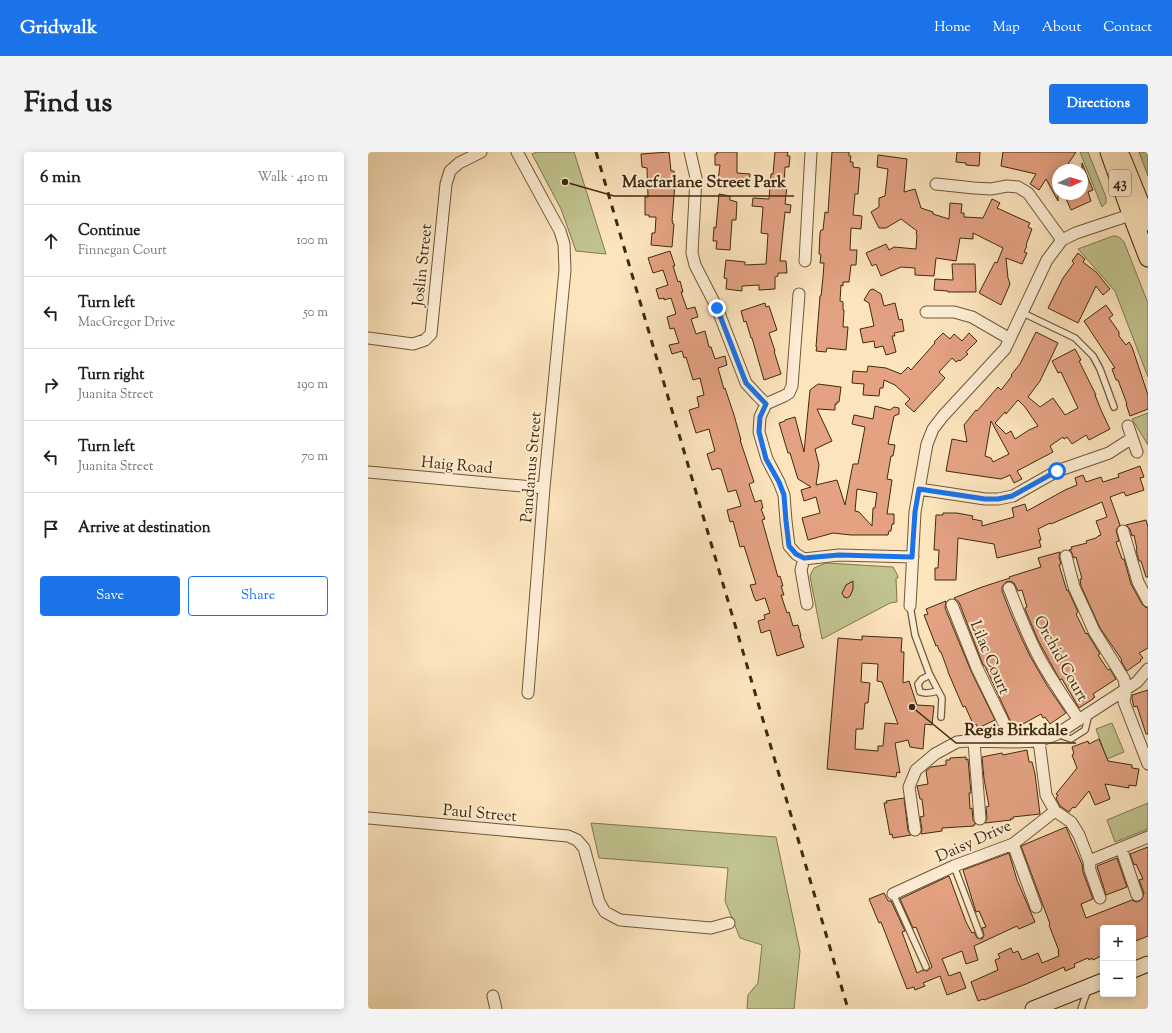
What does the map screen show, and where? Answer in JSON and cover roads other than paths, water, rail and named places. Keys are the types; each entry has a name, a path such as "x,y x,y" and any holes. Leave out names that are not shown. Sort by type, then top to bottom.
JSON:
{"main road":[{"name":"43","path":"1109,152 1141,215"},
{"name":"43","path":"1120,152 1141,215 1148,258"}],"street":[{"name":"Joslin Street","path":"368,338 413,344 425,340 431,334 446,184 450,171 459,163 481,152"},
{"name":"Pandanus Street","path":"517,152 560,231 564,244 565,270 544,488 528,692"},
{"path":"690,152 696,178 692,253 695,265 717,308 746,383 766,404"},
{"path":"805,261 811,152"},
{"path":"936,184 991,189 1007,186 1018,187 1028,193 1062,240"},
{"path":"910,606 915,512 927,444 933,429 943,416 993,364 1005,349 1047,260 1062,240 1076,233 1141,215"},
{"path":"800,294 792,386 789,393 766,404 760,417 759,432 766,459 779,482 784,495 789,546 796,554 804,558 839,555 912,557"},
{"path":"926,312 954,312 972,317 1010,338"},
{"path":"1128,426 1137,452"},
{"path":"919,489 985,499 998,499 1012,496 1057,471 1109,453 1132,438"},
{"name":"Haig Road","path":"368,472 544,488"},
{"path":"1123,531 1138,582 1148,601"},
{"path":"1066,556 1077,594 1094,631 1124,679 1126,690 1124,702 1148,764"},
{"path":"804,558 801,570 807,604"},
{"name":"Orchid Court","path":"1009,588 1020,618 1050,677 1079,720"},
{"name":"Lilac Court","path":"952,605 977,668 1013,742"},
{"path":"915,830 909,787 916,770 935,754 958,742 966,741 1040,741 1057,734 1126,690 1137,682 1148,669"},
{"path":"1040,741 1046,795 1055,811 1071,822 1079,834 1100,898"},
{"path":"974,742 980,819"},
{"name":"Daisy Drive","path":"893,894 954,866 1013,844 1055,811"},
{"name":"Paul Street","path":"368,818 568,836 577,840 584,848 598,902 605,912 620,920 711,928 729,923"},
{"path":"1089,861 1148,837"},
{"path":"1013,844 1036,907"},
{"path":"1121,848 1137,895"},
{"path":"1136,969 1148,964"},
{"path":"1034,1009 1100,982"},
{"path":"493,996 496,1009"}],"lane":[{"path":"1023,313 1075,338 1093,356 1100,369 1114,407"},
{"path":"910,606 915,635 930,674 942,698 943,702 941,717"},
{"path":"930,674 922,679 918,684 920,692 924,694 938,691"},
{"path":"1057,734 1070,739 1086,730 1089,714"},
{"path":"954,866 980,935"},
{"path":"893,894 926,967"},
{"path":"1081,1009 1089,987"}],"railway":[{"path":"596,152 848,1009"}],"place":[{"name":"Macfarlane Street Park","path":"565,182"},
{"name":"Regis Birkdale","path":"912,707"}]}
